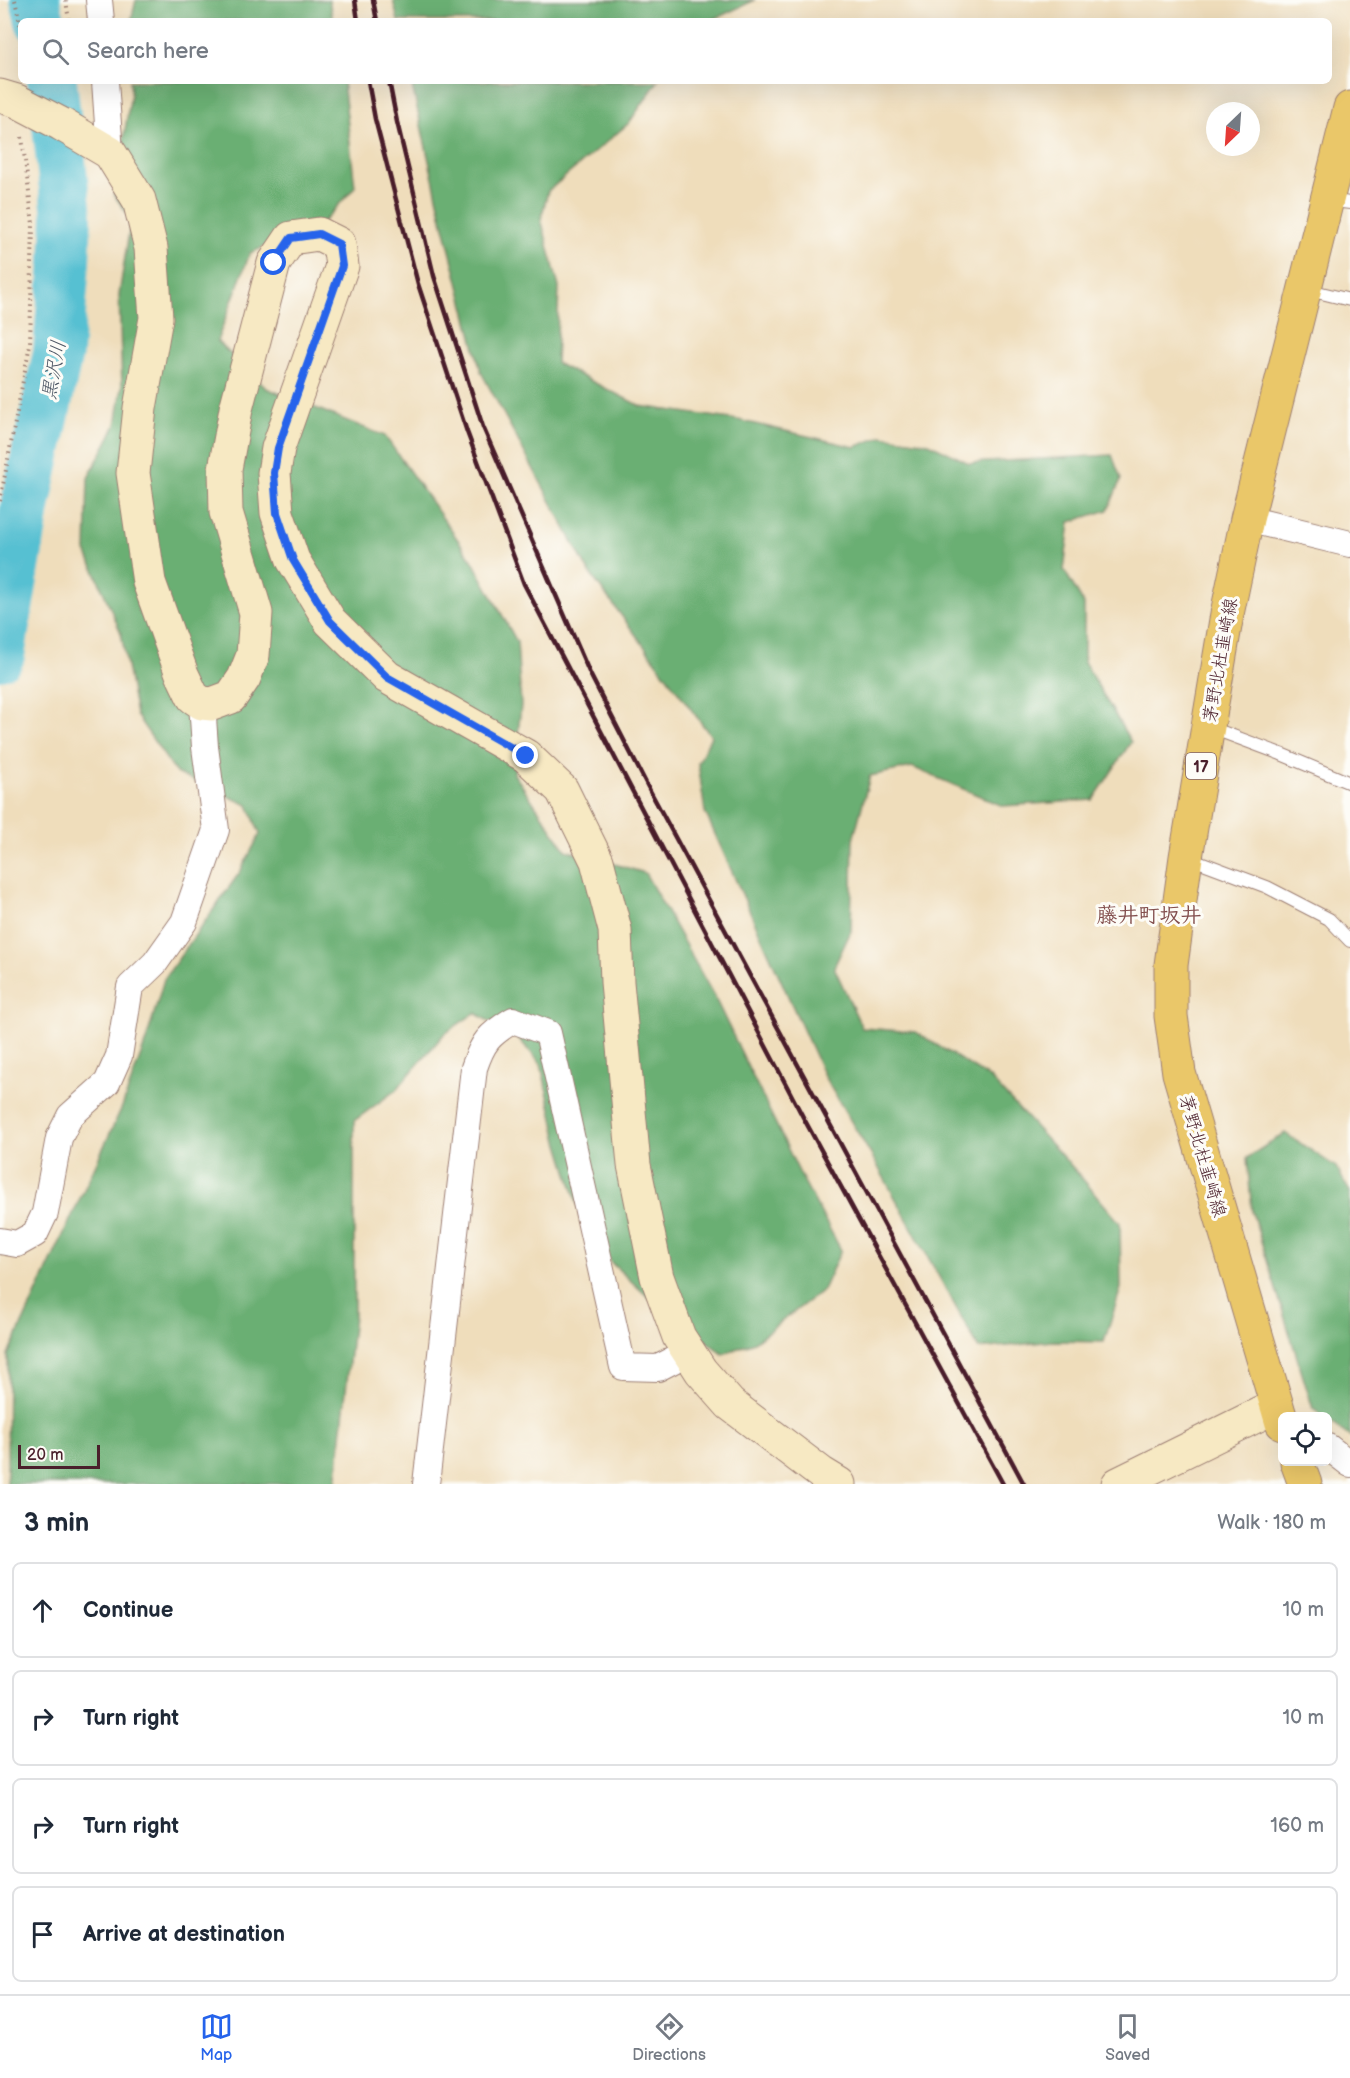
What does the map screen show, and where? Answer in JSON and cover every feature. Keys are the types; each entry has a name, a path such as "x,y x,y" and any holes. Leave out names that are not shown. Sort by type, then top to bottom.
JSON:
{"main road":[{"name":"茅野北杜韮崎線","path":"1282,1412 1179,1073 1171,1016 1172,965 1186,857 1227,614 1247,519 1304,289 1338,201 1350,108"},
{"path":"1299,1466 1305,1484"}],"street":[{"path":"99,0 101,18"},
{"path":"105,84 110,153"},
{"path":"18,103 110,153 139,200 151,248 156,318 140,408 133,473 149,582 182,674 193,697 202,703 212,704 231,697 244,678 253,655 256,613 226,512 225,469 236,409 274,263 291,238 319,234 339,244 342,266 278,448 274,473 277,513 293,560 330,621 387,677 526,756 562,790 597,861 615,930 617,982 634,1165 657,1277 679,1337 701,1371 730,1404 839,1484"},
{"path":"1247,519 1350,544"},
{"path":"0,1241 17,1244 35,1234 45,1213 59,1138 70,1116 107,1083 119,1056 130,987 154,963 184,922 216,830 205,747 202,703"},
{"path":"426,1484 474,1068 480,1050 492,1033 513,1020 548,1033 623,1367 658,1368 689,1352"},
{"path":"1118,1484 1200,1445 1278,1417"},
{"path":"1332,1450 1350,1464"}],"lane":[{"path":"1304,289 1350,300"},
{"path":"1208,726 1350,783"},
{"path":"1186,857 1267,887 1329,919 1350,941"}],"path":[{"path":"15,0 19,18"},
{"path":"66,0 69,18"},
{"path":"0,501 30,344 33,224 18,103"}],"green space":[{"path":"136,0 329,0 332,18 132,18"},
{"path":"393,0 755,0 716,18 397,18"},
{"path":"130,84 343,84 355,187 322,223 250,253 217,341 266,388 385,436 472,560 517,642 521,705 514,774 566,850 645,873 714,996 801,1176 841,1250 823,1290 754,1342 723,1354 647,1296 589,1242 558,1141 541,1064 519,1039 475,1013 444,1034 396,1090 354,1121 354,1316 336,1484 7,1484 8,1355 122,1107 146,1041 164,979 240,872 260,834 248,805 176,773 136,715 121,633 86,551 88,478 116,425 122,387 119,295 131,219 114,195 131,94"},
{"path":"412,84 656,84 629,123 548,191 541,219 559,287 556,363 640,406 738,420 855,447 882,436 929,443 969,463 1112,455 1121,479 1108,510 1070,522 1064,570 1084,604 1084,662 1131,742 1093,800 1003,806 912,767 870,776 853,840 851,931 834,967 862,1028 916,1032 990,1078 1075,1170 1120,1223 1121,1288 1104,1342 1053,1341 979,1349 873,1158 825,1078 705,812 698,763 711,736 589,572 481,372 443,223"},
{"path":"1285,1133 1336,1167 1350,1192 1350,1437 1332,1423 1332,1412 1317,1412 1313,1409 1252,1212 1247,1158"}],"waterway":[{"name":"黒沢川","path":"35,0 39,18"},
{"name":"黒沢川","path":"0,655 26,502 58,352 67,216 52,84"}],"railway":[{"path":"355,0 358,18"},
{"path":"373,0 376,18"},
{"path":"369,84 375,119 418,284 467,432 524,584 803,1117 1003,1484"},
{"path":"390,84 434,276 483,427 590,674 648,787 1024,1484"}],"district":[{"name":"藤井町坂井","path":"1149,915"}],"route":[{"path":"274,263 291,238 319,234 339,244 342,266 278,448 274,473 277,513 293,560 330,621 387,677 526,756"}]}
